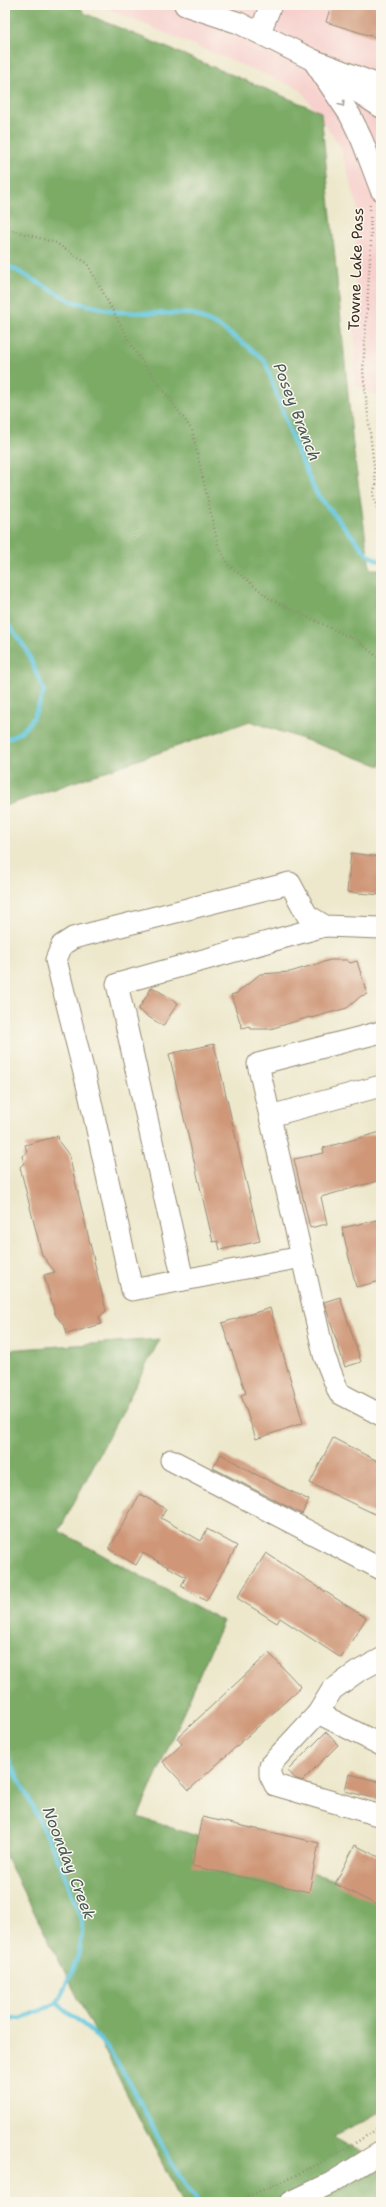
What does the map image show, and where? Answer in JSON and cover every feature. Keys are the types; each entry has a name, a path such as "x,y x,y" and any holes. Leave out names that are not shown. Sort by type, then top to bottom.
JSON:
{"street":[{"path":"185,5 239,23 260,32 313,60 381,86"},
{"path":"260,32 271,5"},
{"path":"313,60 342,83 381,107"},
{"path":"313,60 350,115 362,140 375,195"},
{"path":"302,1257 132,1290 89,1093 56,960 62,944 73,938 290,883 307,914 325,926"},
{"path":"183,1280 117,984 325,926 381,928"},
{"path":"381,1032 258,1064 324,1355 339,1393 381,1415"},
{"path":"270,1116 381,1086"},
{"path":"171,1460 381,1569"},
{"path":"381,1659 357,1672 332,1690 318,1713 270,1765 270,1775 275,1785 381,1816"},
{"path":"318,1713 381,1745"},
{"path":"291,2202 331,2183 381,2152"}],"path":[{"name":"Towne Lake Pass","path":"375,195 363,371 376,484 373,494 381,522"},
{"path":"5,228 56,243 86,263 98,282 134,350 192,430 218,545 229,566 270,599 358,641 381,660"},
{"path":"233,2202 278,2184 324,2162 381,2126"}],"shaded area":[{"path":"98,5 381,5 381,399 354,384 357,205 340,146 300,89"}],"green space":[{"path":"5,5 79,5 84,13 321,112 353,446 370,569 381,569 381,766 250,721 5,806"},
{"path":"160,1339 59,1531 223,1621 138,1817 381,1895 381,2113 332,2136 381,2163 381,2202 182,2202 5,1855 5,1350"}],"building":[{"path":"331,5 381,5 381,39 326,22"},
{"path":"351,853 381,857 381,895 347,892"},
{"path":"330,960 347,960 350,963 357,961 367,994 361,996 347,1008 311,1018 310,1017 270,1029 251,1029 249,1026 242,1028 231,995 237,993 260,974 290,972"},
{"path":"152,987 178,1003 163,1026 138,1010"},
{"path":"214,1044 260,1241 220,1250 218,1241 213,1242 169,1054"},
{"path":"381,1132 381,1180 321,1197 327,1224 310,1228 294,1159 324,1153 323,1148"},
{"path":"58,1136 59,1142 69,1155 106,1311 99,1317 101,1324 67,1334 65,1327 55,1314 44,1275 55,1272 42,1255 20,1167 24,1163 22,1156 27,1152 25,1145"},
{"path":"381,1219 381,1281 356,1287 342,1228"},
{"path":"340,1297 361,1362 345,1367 324,1302"},
{"path":"270,1308 303,1423 256,1439 241,1395 246,1393 222,1323"},
{"path":"333,1438 381,1463 381,1517 310,1483"},
{"path":"221,1454 253,1473 309,1500 302,1514 213,1468"},
{"path":"140,1494 166,1509 161,1518 201,1541 207,1529 237,1546 206,1601 181,1586 186,1577 143,1553 136,1565 109,1549"},
{"path":"266,1553 366,1618 341,1658 280,1618 277,1623 237,1598"},
{"path":"269,1653 301,1687 189,1790 163,1762 182,1744 177,1738"},
{"path":"326,1732 338,1745 302,1781 295,1778 287,1771"},
{"path":"349,1774 381,1782 381,1800 345,1791"},
{"path":"202,1817 319,1843 309,1892 192,1866"},
{"path":"355,1845 381,1858 381,1907 335,1884"}],"waterway":[{"name":"Posey Branch","path":"5,264 71,301 117,312 193,314 220,327 250,348 265,361 293,441 316,493 368,555 379,561"},
{"name":"Noonday Creek","path":"5,620 26,649 44,691 35,715 31,721 21,732 5,740"},
{"name":"Noonday Creek","path":"5,1751 58,1860 82,1923 82,1936 78,1956 57,2003 21,2019 5,2017"},
{"path":"57,2003 91,2031 109,2051 132,2088 184,2184 197,2201"}]}
